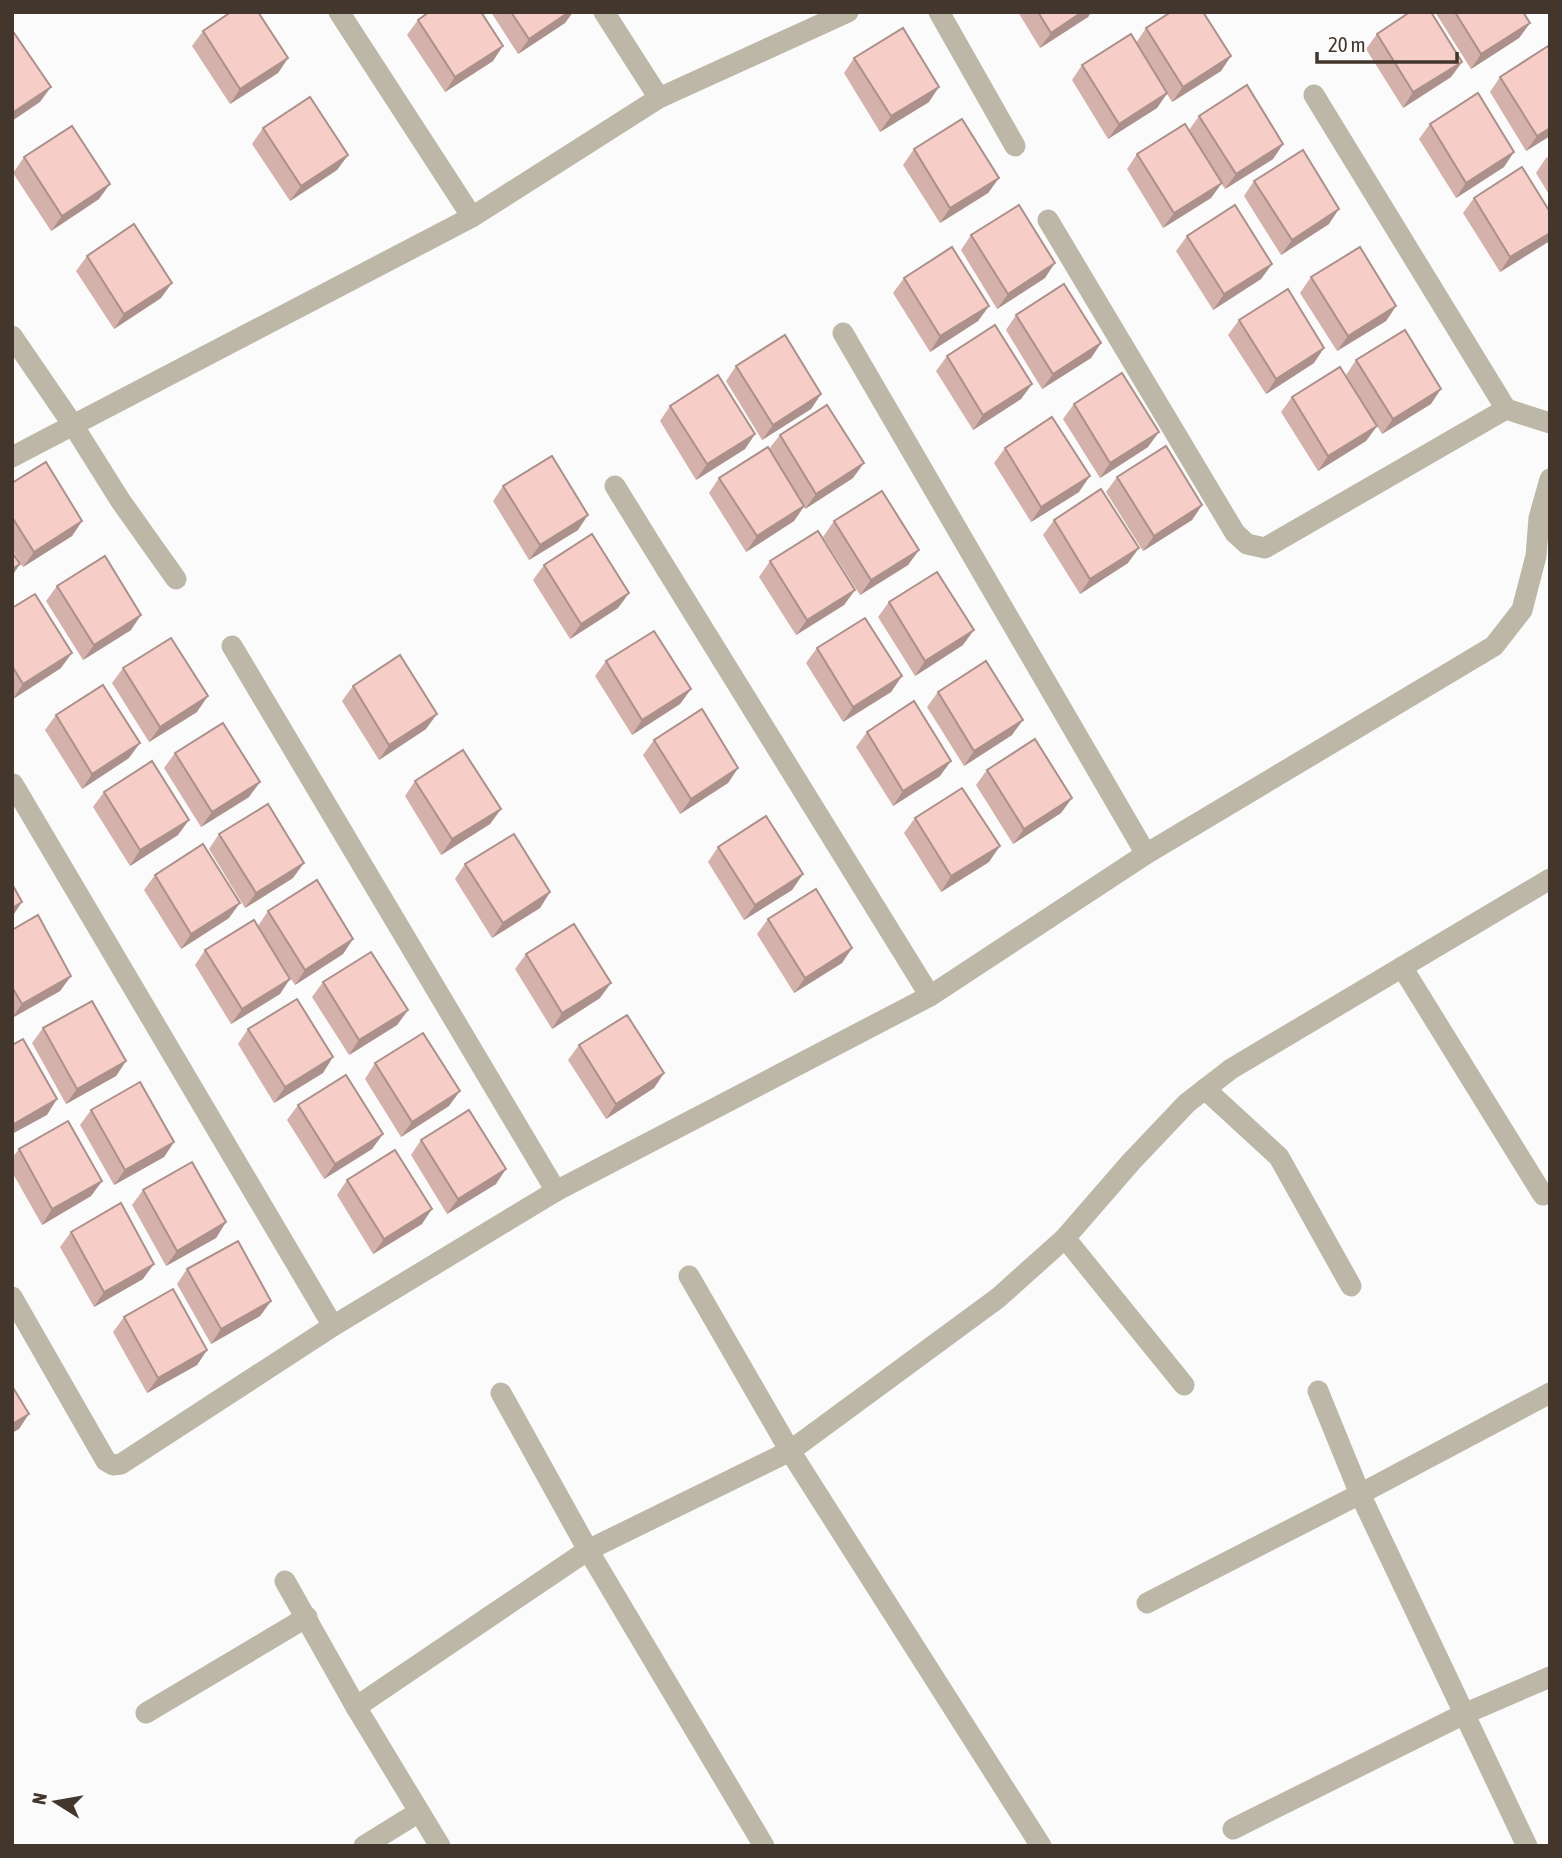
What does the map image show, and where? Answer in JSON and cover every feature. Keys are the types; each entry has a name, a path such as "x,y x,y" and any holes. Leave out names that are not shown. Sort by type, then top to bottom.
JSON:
{"street":[{"path":"339,12 472,217"},
{"path":"604,12 659,98"},
{"path":"12,457 472,217 659,98 848,12"},
{"path":"939,12 1015,146"},
{"path":"1314,95 1506,409 1550,423"},
{"path":"1048,220 1235,533 1247,544 1265,548 1506,409"},
{"path":"843,333 1146,853"},
{"path":"12,336 120,500 176,579"},
{"path":"12,1297 106,1461 113,1465 121,1464 332,1326 556,1191 930,996 1146,853 1494,646 1522,610 1536,556 1539,518 1550,479"},
{"path":"615,486 930,996"},
{"path":"232,646 556,1191"},
{"path":"13,784 332,1326"},
{"path":"356,1707 588,1550 790,1451 998,1298 1065,1238 1187,1103 1231,1069 1550,879"},
{"path":"1402,967 1543,1195"},
{"path":"1205,1089 1279,1157 1351,1286"},
{"path":"1065,1238 1184,1385"},
{"path":"689,1276 790,1451 1041,1846"},
{"path":"1318,1391 1360,1494 1527,1846"},
{"path":"500,1393 588,1550 764,1846"},
{"path":"1147,1603 1550,1393"},
{"path":"285,1581 356,1707 440,1846"},
{"path":"146,1713 307,1618"},
{"path":"1233,1829 1464,1714 1550,1677"},
{"path":"364,1846 419,1812"}],"building":[{"path":"231,12 258,12 288,58 240,89 203,31"},
{"path":"429,12 481,12 503,46 455,77 418,20"},
{"path":"511,12 569,12 529,39"},
{"path":"1038,12 1082,12 1051,33"},
{"path":"1171,12 1203,12 1231,56 1183,87 1146,28"},
{"path":"1410,12 1431,12 1462,62 1413,92 1377,34"},
{"path":"1455,12 1523,12 1530,23 1481,54"},
{"path":"903,28 939,87 891,116 854,58"},
{"path":"12,30 51,87 12,113"},
{"path":"1131,34 1167,93 1119,124 1082,65"},
{"path":"1548,46 1550,128 1537,136 1500,77"},
{"path":"1247,85 1283,144 1236,174 1199,116"},
{"path":"1478,93 1514,152 1466,183 1430,124"},
{"path":"310,97 348,155 301,186 263,128"},
{"path":"962,119 999,178 950,208 914,149"},
{"path":"1185,124 1222,183 1174,213 1137,154"},
{"path":"72,126 110,184 62,216 24,157"},
{"path":"1303,150 1339,209 1292,240 1254,181"},
{"path":"1522,167 1550,212 1550,233 1510,257 1474,198"},
{"path":"1019,205 1055,263 1008,294 971,235"},
{"path":"1235,205 1272,264 1224,294 1187,236"},
{"path":"134,224 172,283 124,314 87,256"},
{"path":"952,247 989,306 940,336 904,278"},
{"path":"1360,247 1396,306 1348,336 1311,277"},
{"path":"1064,284 1101,343 1053,374 1016,315"},
{"path":"1288,289 1324,348 1276,379 1239,320"},
{"path":"995,325 1032,384 983,415 947,356"},
{"path":"1405,330 1441,389 1393,419 1356,360"},
{"path":"785,335 821,394 773,425 736,366"},
{"path":"1340,367 1377,426 1328,456 1292,397"},
{"path":"1122,373 1159,432 1110,463 1074,404"},
{"path":"718,375 755,434 707,464 670,406"},
{"path":"827,405 864,463 816,494 780,435"},
{"path":"1052,417 1090,476 1041,507 1005,448"},
{"path":"1166,446 1202,505 1154,536 1117,477"},
{"path":"768,447 804,506 757,536 719,478"},
{"path":"552,456 588,515 540,545 503,486"},
{"path":"46,462 82,521 34,552 12,517 12,483"},
{"path":"1101,489 1139,548 1090,579 1054,520"},
{"path":"882,491 919,550 871,580 834,521"},
{"path":"818,531 855,590 807,620 770,561"},
{"path":"592,534 629,593 581,624 544,565"},
{"path":"12,552 20,564 12,569"},
{"path":"105,556 141,615 94,645 57,586"},
{"path":"937,572 974,630 925,661 889,602"},
{"path":"35,594 72,653 23,684 12,666 12,608"},
{"path":"865,618 902,676 853,707 817,648"},
{"path":"654,631 691,689 642,720 606,661"},
{"path":"171,638 208,696 160,727 123,668"},
{"path":"400,655 437,714 389,745 353,686"},
{"path":"986,661 1023,720 974,751 938,692"},
{"path":"103,685 140,743 92,774 56,715"},
{"path":"914,701 951,761 903,791 867,732"},
{"path":"702,709 738,768 691,799 654,740"},
{"path":"223,723 260,782 212,812 175,753"},
{"path":"1035,739 1072,798 1024,829 987,770"},
{"path":"463,750 501,809 452,839 415,781"},
{"path":"152,761 189,820 140,850 104,792"},
{"path":"962,788 1000,846 951,876 915,818"},
{"path":"268,804 304,863 256,893 219,834"},
{"path":"766,816 803,874 755,905 718,847"},
{"path":"514,834 550,892 503,923 465,864"},
{"path":"203,844 240,903 191,934 155,875"},
{"path":"317,880 353,939 305,970 268,911"},
{"path":"12,884 22,902 12,908"},
{"path":"816,889 852,948 805,978 768,919"},
{"path":"38,915 71,976 22,1004 12,987 12,930"},
{"path":"254,920 290,979 242,1009 205,950"},
{"path":"574,924 611,983 562,1013 526,954"},
{"path":"371,952 408,1010 359,1040 323,982"},
{"path":"297,999 333,1057 285,1087 248,1029"},
{"path":"92,1001 126,1061 77,1089 43,1028"},
{"path":"627,1015 664,1073 616,1104 579,1045"},
{"path":"423,1033 460,1091 412,1122 375,1063"},
{"path":"23,1039 57,1099 12,1125 12,1045"},
{"path":"346,1075 383,1134 335,1164 298,1105"},
{"path":"140,1082 174,1142 125,1170 91,1110"},
{"path":"469,1110 506,1169 458,1199 421,1140"},
{"path":"68,1121 102,1181 52,1209 19,1149"},
{"path":"395,1150 432,1209 384,1239 347,1180"},
{"path":"192,1162 226,1222 177,1251 143,1190"},
{"path":"121,1203 154,1264 104,1292 71,1232"},
{"path":"238,1241 271,1301 221,1329 187,1269"},
{"path":"173,1289 207,1350 158,1378 124,1317"},
{"path":"12,1386 29,1414 12,1424"}]}
